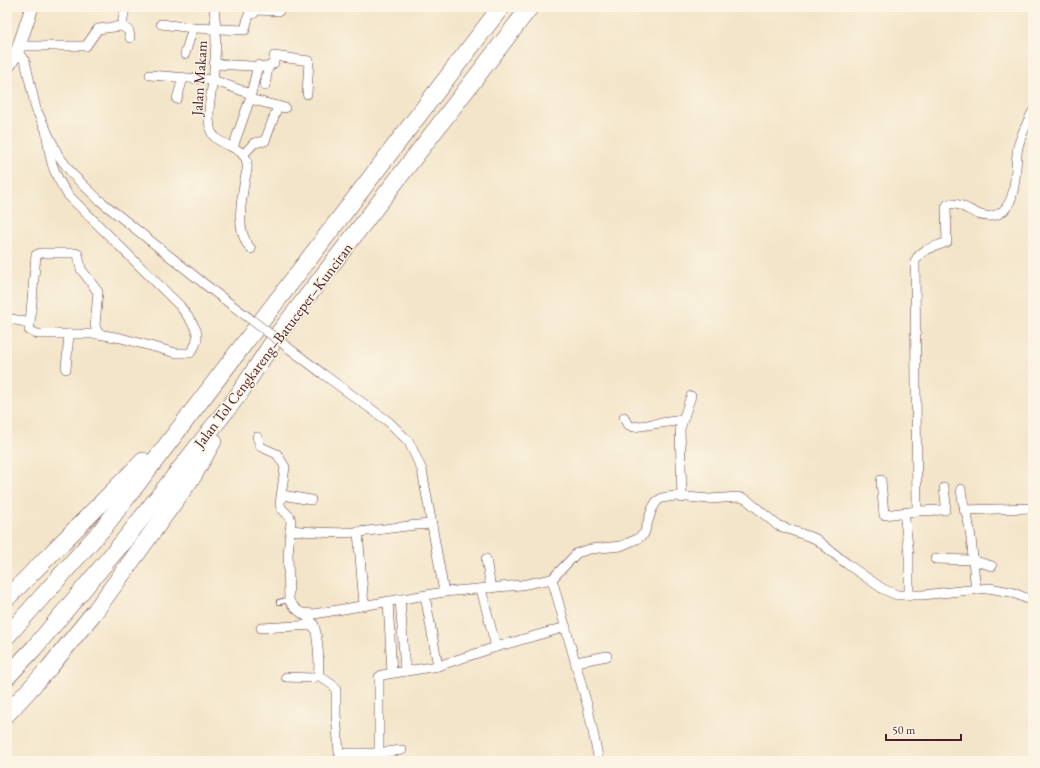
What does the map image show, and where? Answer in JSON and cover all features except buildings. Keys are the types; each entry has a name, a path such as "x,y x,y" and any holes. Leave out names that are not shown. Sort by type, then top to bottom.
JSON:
{"highway":[{"name":"Jalan Tol Cengkareng–Batuceper–Kunciran","path":"10,633 105,526 501,7"},
{"name":"Jalan Tol Cengkareng–Batuceper–Kunciran","path":"7,677 34,648 122,543 240,394 279,333 530,7"},
{"path":"7,714 49,668 96,610 193,476 240,394"},
{"path":"7,598 63,544 197,405"}],"main road":[{"path":"7,68 18,49 32,7"}],"street":[{"path":"122,26 125,7"},
{"name":"Jalan Makam","path":"214,7 216,30 214,80 209,103 209,117 212,134 219,141 233,147 243,155"},
{"path":"161,24 216,30 247,30 249,14 253,14 257,10 279,11"},
{"path":"130,38 129,31 122,26 98,28 86,46 80,42 18,49 25,61 36,109 58,155 69,170 98,200 212,290 389,422 409,442 422,470 444,592"},
{"path":"185,54 193,28"},
{"path":"214,64 268,67 274,63 274,56 309,62 307,94"},
{"path":"150,75 214,80 251,94 258,66"},
{"path":"266,86 268,67"},
{"path":"177,99 183,78"},
{"path":"233,147 250,99 281,107 265,141 254,143 243,155 248,166 243,190 241,225 242,235 251,249"},
{"path":"917,511 915,262 917,256 921,253 947,242 946,206 948,204 961,204 977,214 989,216 996,215 1007,206 1014,188 1019,141 1033,111"},
{"path":"46,129 50,159 56,177 68,195 180,306 194,326 198,336 197,344 190,353 176,353 121,338 98,334 37,334 29,330 37,254 78,254 81,269 98,292 96,325 98,334"},
{"path":"7,318 30,323"},
{"path":"66,369 69,334"},
{"path":"682,498 680,429 691,396"},
{"path":"624,417 627,424 633,427 682,420"},
{"path":"257,436 261,447 277,454 282,459 285,468 281,508 290,517 291,521 288,555 289,600 296,609 314,625 318,651 318,676"},
{"path":"881,480 884,515 904,512 945,510 946,504 944,488"},
{"path":"961,489 964,510 970,530 976,589"},
{"path":"282,494 311,500"},
{"path":"302,613 314,614 444,592 491,588 552,579 577,553 590,549 621,546 644,534 652,509 657,501 667,496 682,498 746,499 777,525 816,539 847,564 890,593 909,596 976,589 999,589 1033,601"},
{"path":"964,510 1033,508"},
{"path":"904,512 909,554 909,596"},
{"path":"290,530 321,533 358,532 432,524"},
{"path":"358,532 364,605"},
{"path":"486,559 491,588"},
{"path":"935,559 972,560 992,566"},
{"path":"552,579 588,708 599,761"},
{"path":"480,589 496,647"},
{"path":"425,596 438,666"},
{"path":"400,599 405,671"},
{"path":"388,601 392,673"},
{"path":"261,628 314,625"},
{"path":"379,757 379,680 382,675 438,666 496,647 566,627"},
{"path":"576,662 607,656"},
{"path":"286,678 313,678 318,676"},
{"path":"318,676 334,686 336,690 339,757 379,757 402,750"}],"lane":[{"path":"279,602 289,600"}]}
